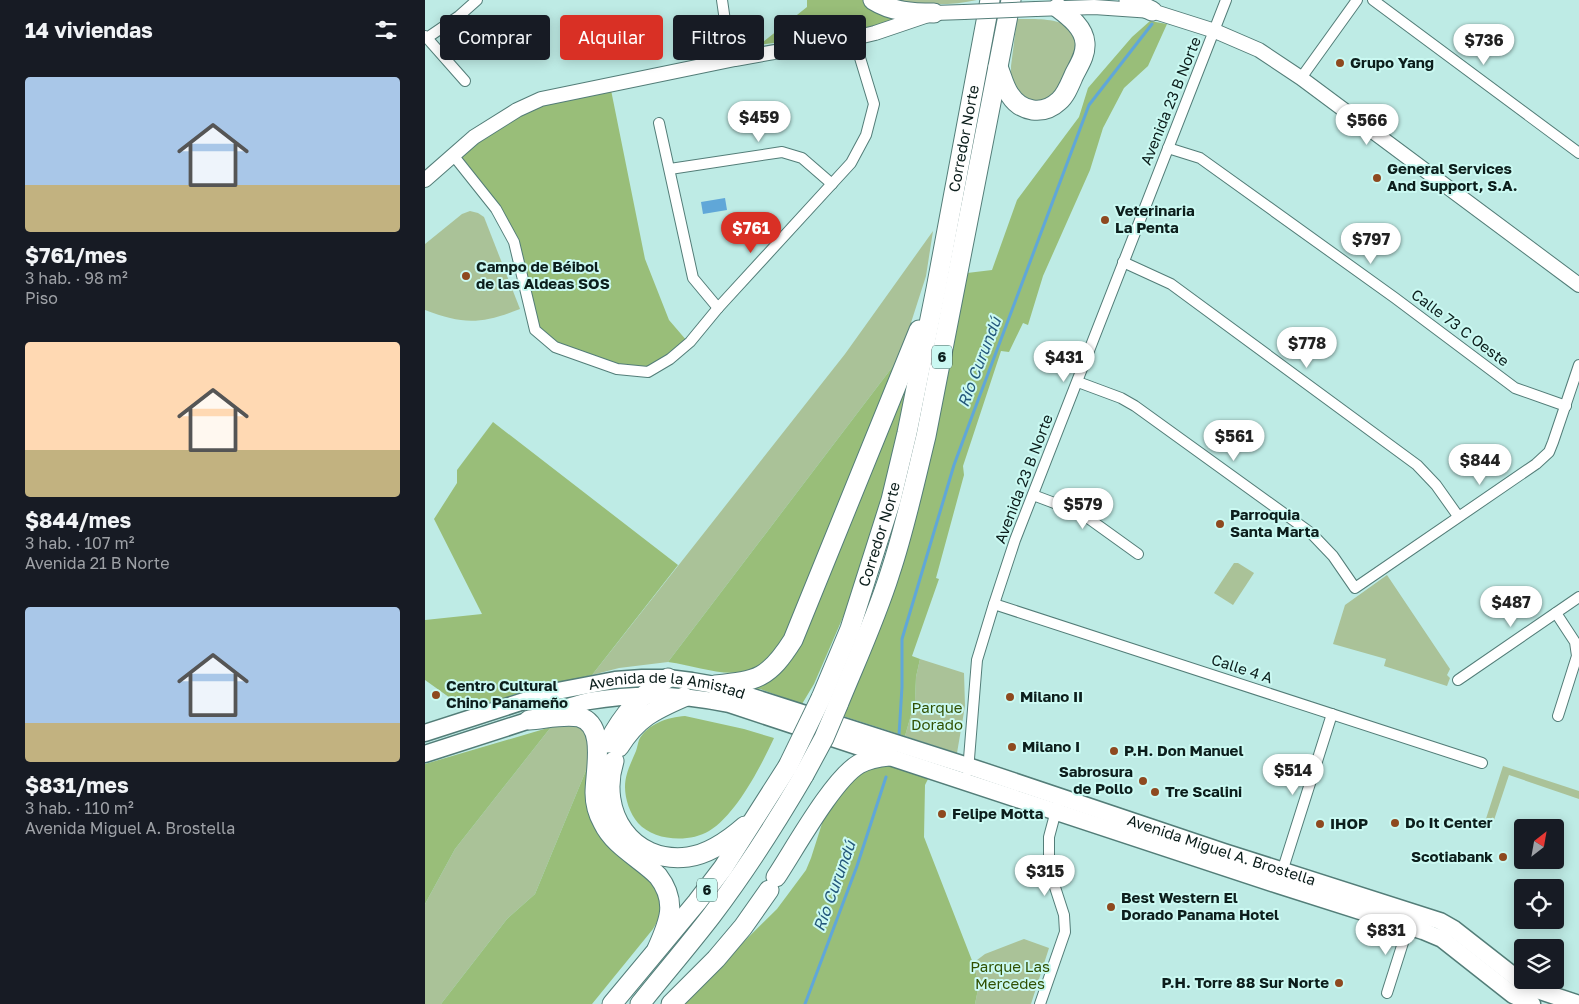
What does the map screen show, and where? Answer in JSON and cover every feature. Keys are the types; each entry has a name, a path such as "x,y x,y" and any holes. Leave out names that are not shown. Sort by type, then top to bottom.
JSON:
{"highway":[{"path":"873,0 889,8 908,13 934,13"},
{"name":"Corredor Norte","path":"612,1004 703,896 756,818 824,738 829,702 891,500 907,433 990,0"},
{"name":"Corredor Norte","path":"829,702 867,636 891,572 910,504 926,436 1011,0"},
{"path":"1129,0 1152,11"},
{"path":"998,65 1009,94 1023,107 1033,111 1043,110 1060,101 1084,55 1085,42 1078,26 1058,8"},
{"path":"715,685 750,681 764,674 777,664 793,640 936,289"},
{"path":"595,794 598,775 611,752 623,718 642,695 668,678"},
{"path":"684,697 643,718 611,752 609,786 611,804 617,822 629,837 651,852 667,857 688,857 705,853 723,843 756,818"},
{"path":"529,720 573,716 584,719 593,726 597,742 595,794 597,809 603,823 613,839 651,869 663,882 667,890 670,903 670,918 657,949"},
{"path":"671,1004 716,959 738,933 831,793 846,775 858,765 872,759 889,756"},
{"name":"Corredor Norte","path":"640,1004 712,915 773,829 796,771"}],"main road":[{"name":"Avenida de la Amistad","path":"425,733 552,692 615,680 668,678 715,685 853,737"},
{"name":"Avenida de la Amistad","path":"425,754 587,702 642,695 703,698 853,737"},
{"name":"Avenida Miguel A. Brostella","path":"853,737 968,766 1060,796 1442,939 1513,995 1532,1004"},
{"name":"Avenida Miguel A. Brostella","path":"853,737 889,756 1055,812 1280,878 1440,921 1454,929 1528,986 1579,1004"}],"street":[{"path":"465,81 426,37 459,16 477,0"},
{"path":"722,0 725,15"},
{"name":"Avenida 23 B Norte","path":"966,783 977,660 1015,540 1226,0"},
{"path":"1301,78 1357,0"},
{"path":"1373,0 1579,153"},
{"path":"866,35 934,13 1058,8 1152,11 1215,31 1259,50 1301,78 1579,285"},
{"path":"425,180 474,137 496,122 541,99 730,60"},
{"path":"453,155 496,209 513,242 535,330 555,347 617,369 647,372 670,359 690,342 718,308 851,163 866,135 874,104 861,60"},
{"path":"659,123 693,278 718,308"},
{"name":"Calle 73 C Oeste","path":"1168,148 1200,158 1395,298 1515,388 1566,406"},
{"path":"670,169 782,152 803,158 832,184"},
{"path":"1123,262 1171,284 1417,465 1436,485 1458,516"},
{"path":"1077,382 1121,398 1135,406 1311,533 1333,556 1355,588 1536,464 1549,452 1579,365"},
{"path":"1033,495 1081,513 1138,554"},
{"path":"1458,680 1579,597"},
{"name":"Calle 4 A","path":"994,604 1482,763"},
{"path":"1556,613 1575,642 1577,656 1558,716"},
{"path":"1280,878 1332,714"},
{"path":"1040,1004 1065,932 1064,915 1053,881 1049,856 1049,837 1060,796"},
{"path":"1387,993 1408,926"}],"green space":[{"path":"807,0 866,0 903,15 875,27 866,29 866,15 797,15 807,7"},
{"path":"894,0 977,0 935,4"},
{"path":"1017,19 1054,21 1067,26 1074,34 1079,48 1054,97 1032,104 1011,87 1011,66"},
{"path":"1150,21 1167,24 1148,66 1124,88 1103,128 1090,170 1043,276 1028,325 1023,323 1009,352 1001,351 963,466 964,475 936,578 939,579 912,656 920,659 916,677 915,701 905,736 843,716 866,663 886,609 920,499 946,386 967,273 992,270 1017,200 1079,117 1088,88 1132,37"},
{"path":"774,33 774,43 764,44 764,41"},
{"path":"611,90 645,259 669,320 687,341 647,370 618,367 556,344 537,329 517,242 457,156 477,139 542,104"},
{"name":"Campo de Béibol de las Aldeas SOS","path":"470,211 484,217 520,309 494,318 473,321 451,318 425,310 425,244 462,214"},
{"path":"933,231 926,276 900,357 668,662 619,668 592,675 845,354"},
{"path":"900,357 797,615 781,647 762,665 736,673 668,662"},
{"path":"912,368 894,462 850,601 814,684 802,704 760,689 740,688 782,668"},
{"path":"493,422 678,565 592,675 534,688 467,710 425,680 425,620 482,614 434,519 457,483 457,470"},
{"path":"1234,563 1238,563 1254,573 1233,605 1214,593"},
{"path":"1387,575 1450,669 1447,675 1450,678 1447,686 1384,666 1386,659 1333,644 1345,605"},
{"name":"Parque Dorado","path":"920,659 964,673 965,706 957,753 905,736 915,701 916,677"},
{"path":"685,716 744,729 774,738 747,789 729,814 719,824 701,835 682,838 662,837 653,834 638,823 627,801 625,782 639,740 643,734 659,722"},
{"path":"574,722 583,725 590,746 587,768 535,894 507,919 441,1004 425,1004 425,904 455,849 551,727"},
{"path":"551,727 455,849 425,904 425,764"},
{"path":"885,761 929,777 925,785 924,837 973,963 979,984 975,1004 681,1004 777,909 806,870 826,811 854,773"},
{"path":"1503,766 1579,791 1579,799 1509,775 1493,823 1483,828"},
{"path":"587,768 659,895 661,912 653,929 592,1004 441,1004 507,919 535,894"},
{"name":"Parque Las Mercedes","path":"1024,939 1049,948 1031,1004 975,1004 979,984 973,963 985,954"}],"water":[{"path":"725,198 727,210 703,214 701,202"}],"waterway":[{"name":"Río Curundú","path":"899,735 902,639 954,465 1089,105 1152,24"},
{"name":"Río Curundú","path":"805,1004 857,866 886,777"}],"place":[{"name":"Grupo Yang","path":"1340,63"},
{"name":"General Services And Support, S.A.","path":"1377,178"},
{"name":"Veterinaria La Penta","path":"1105,220"},
{"name":"Campo de Béibol de las Aldeas SOS","path":"466,276"},
{"name":"Parroquia Santa Marta","path":"1220,524"},
{"name":"Centro Cultural Chino Panameño","path":"436,695"},
{"name":"Milano II","path":"1010,697"},
{"name":"Milano I","path":"1012,747"},
{"name":"P.H. Don Manuel","path":"1114,751"},
{"name":"Sabrosura de Pollo","path":"1143,781"},
{"name":"Tre Scalini","path":"1155,792"},
{"name":"Felipe Motta","path":"942,814"},
{"name":"Do It Center","path":"1395,823"},
{"name":"IHOP","path":"1320,824"},
{"name":"Scotiabank","path":"1503,857"},
{"name":"Best Western El Dorado Panama Hotel","path":"1111,907"},
{"name":"P.H. Torre 88 Sur Norte","path":"1339,983"}]}
